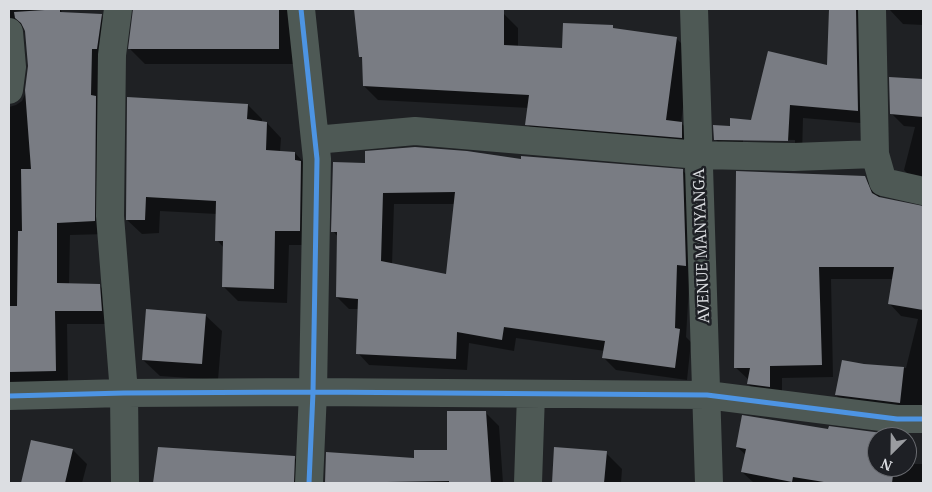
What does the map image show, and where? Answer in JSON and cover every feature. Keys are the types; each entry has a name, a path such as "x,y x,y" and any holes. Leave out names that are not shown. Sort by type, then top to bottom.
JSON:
{"street":[{"path":"118,9 112,56 110,216 124,392 125,483"},
{"path":"301,9 317,159 313,392 309,483"},
{"name":"AVENUE MANYANGA","path":"694,9 709,483"},
{"path":"872,9 875,154 883,182 923,191"},
{"path":"9,32 12,67 9,90"},
{"path":"315,140 415,131 699,155 794,157 875,154"},
{"path":"9,396 124,392 707,395 897,418 923,419"},
{"path":"528,483 530,394"}],"building":[{"path":"60,9 60,12 102,14 97,49 92,49 91,95 96,96 95,221 57,223 57,283 100,284 102,311 55,311 56,371 9,372 9,306 17,306 18,231 22,231 21,169 31,169 25,90 28,66 25,31 21,23 15,18 14,12"},
{"path":"133,9 279,9 279,49 128,49"},
{"path":"354,9 504,9 504,45 562,48 563,23 613,25 613,28 677,37 666,120 682,122 682,138 525,125 529,95 363,86 362,57 359,57"},
{"path":"829,9 856,9 858,111 790,105 788,141 714,140 713,125 730,126 730,118 751,120 768,51 827,65"},
{"path":"889,77 923,79 923,117 890,114"},
{"path":"127,97 248,104 247,119 267,122 266,150 295,152 295,160 301,161 300,231 275,231 274,289 222,287 223,241 215,241 216,201 146,197 145,220 126,220"},
{"path":"415,147 467,151 521,159 521,156 683,169 686,266 677,265 675,328 680,329 675,368 602,358 605,341 504,327 502,340 457,332 456,359 356,354 358,299 336,297 337,232 331,232 333,162 365,163 365,151","holes":["455,192 446,274 381,261 383,193"]},
{"path":"736,171 865,176 872,193 879,197 923,206 923,310 888,304 894,267 819,267 822,365 770,366 770,387 747,384 750,368 734,368"},
{"path":"146,309 206,314 202,364 142,360"},
{"path":"842,360 864,364 904,367 900,403 835,395"},
{"path":"447,411 486,411 491,483 449,483 449,481 325,483 326,452 414,458 414,450 447,450"},
{"path":"742,415 828,429 829,426 867,431 867,477 893,477 892,483 830,483 793,477 792,482 741,472 746,449 736,447"},
{"path":"31,440 73,449 65,483 21,483"},
{"path":"158,447 295,456 294,483 153,483"},
{"path":"554,447 607,451 604,483 552,483"}],"cycle path":[{"path":"301,9 317,159 313,392 309,483"},
{"path":"9,396 313,392 707,395 897,419 923,419"}]}
